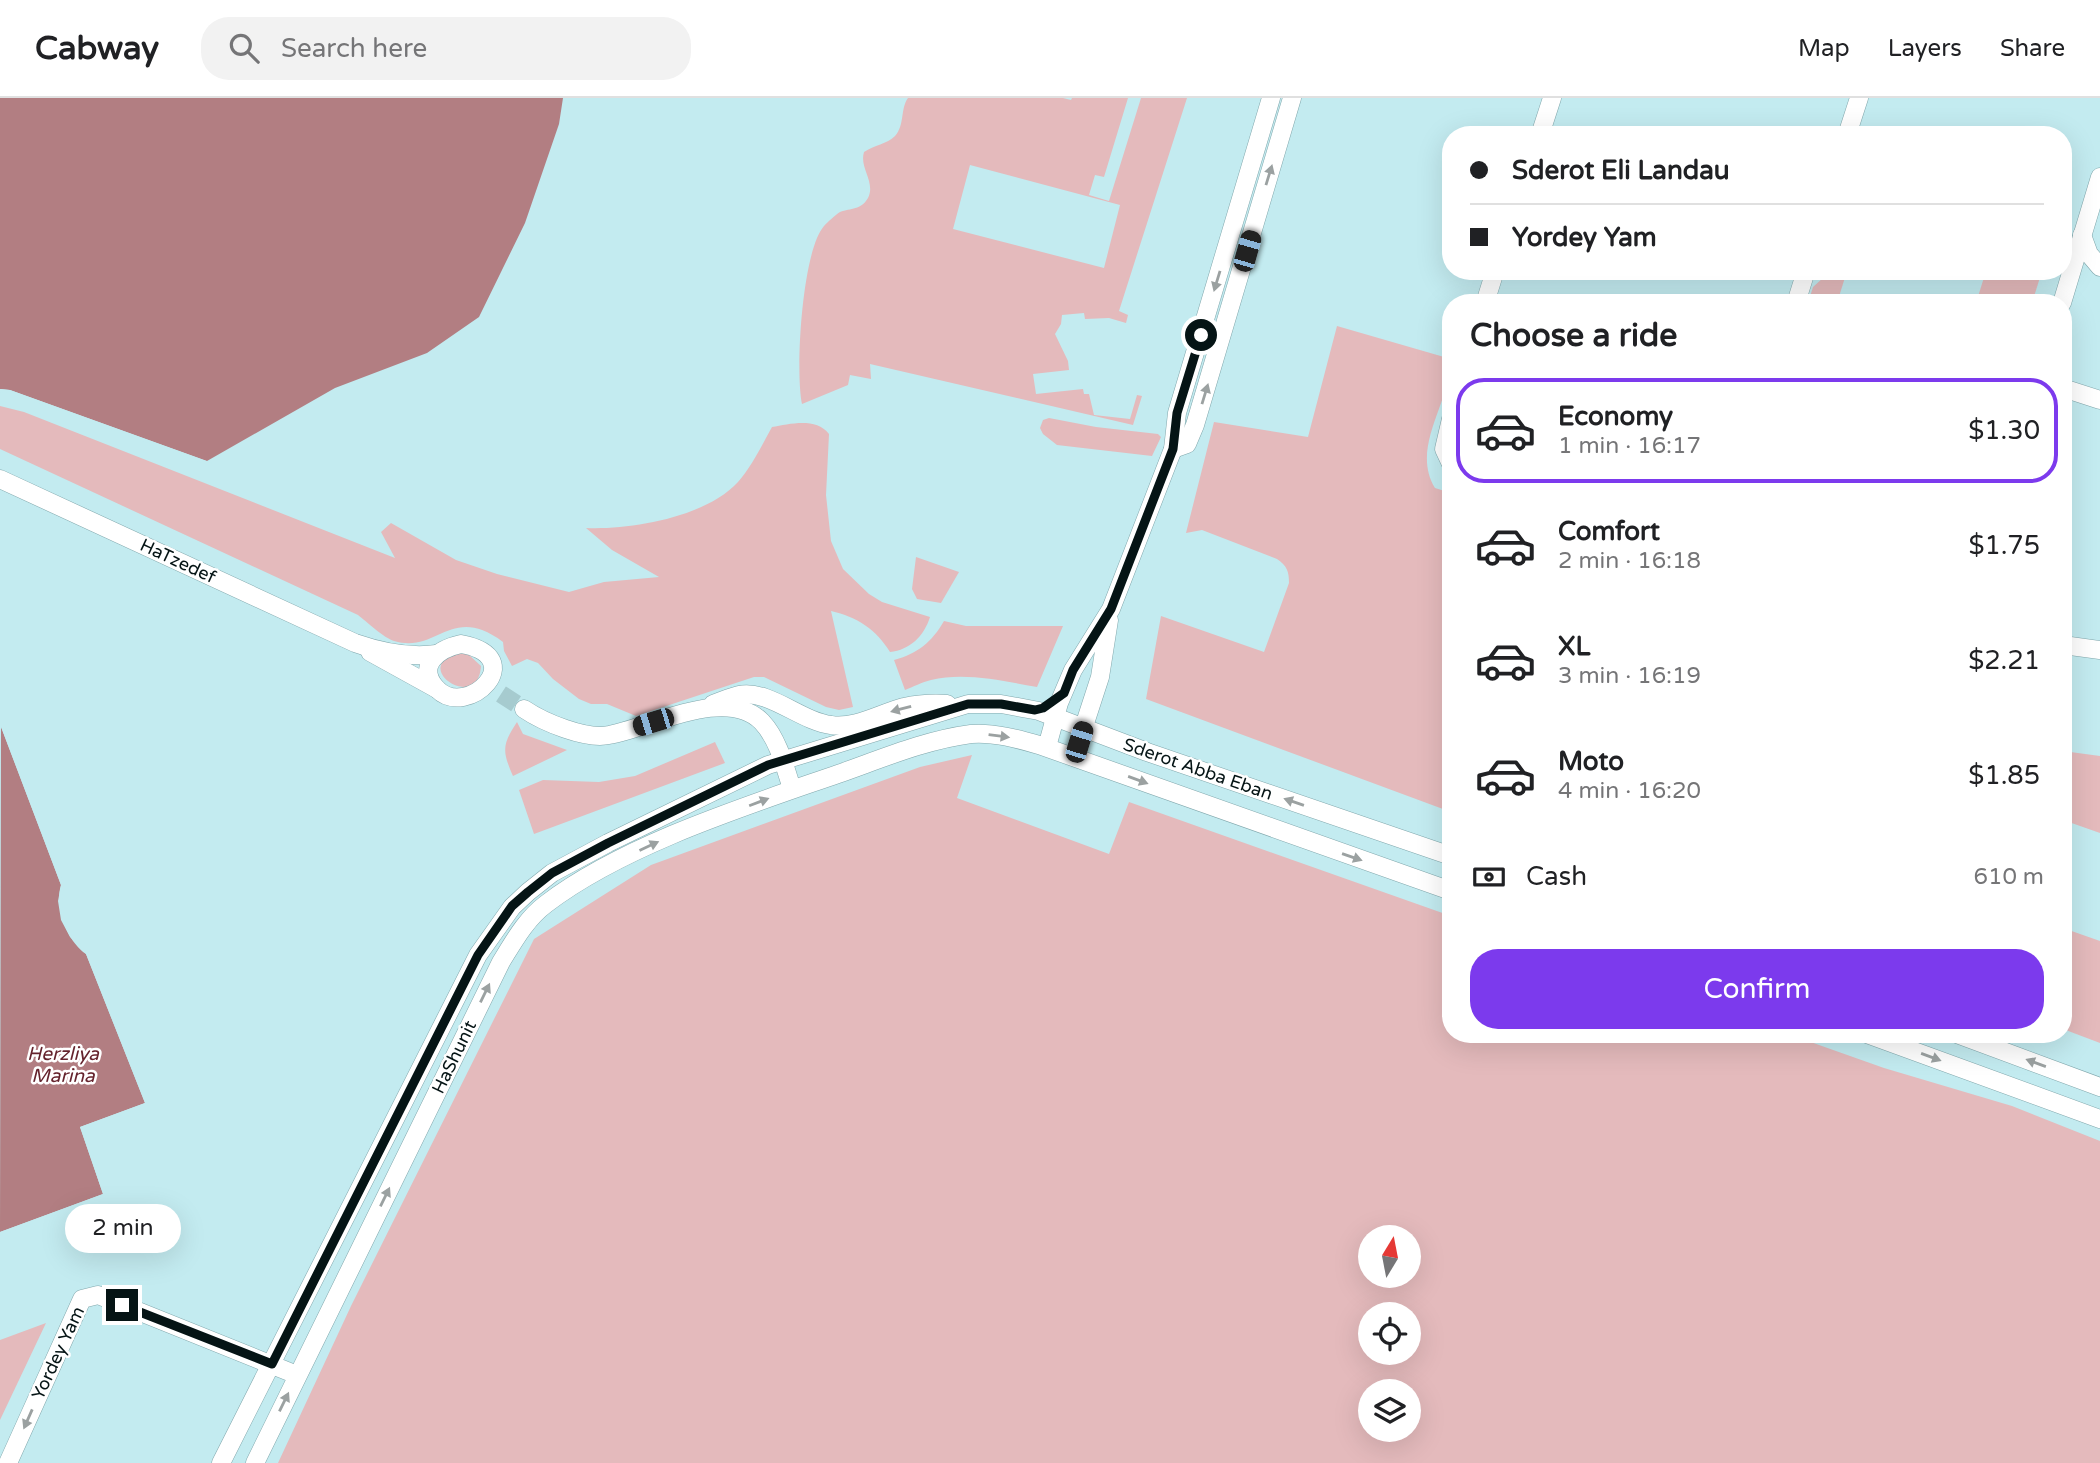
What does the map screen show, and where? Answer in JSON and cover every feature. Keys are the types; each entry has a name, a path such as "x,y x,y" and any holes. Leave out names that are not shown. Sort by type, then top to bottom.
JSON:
{"street":[{"path":"1047,747 1073,670 1111,609 1173,449 1177,413 1271,98"},
{"path":"1173,449 1187,444 1195,425 1292,98"},
{"path":"1543,126 1552,98"},
{"path":"1850,126 1859,98"},
{"path":"2072,255 2082,234 2100,177"},
{"path":"2082,234 2089,254 2100,267"},
{"path":"2072,391 2100,400"},
{"name":"HaTzedef","path":"0,479 355,643 451,696 494,689 493,669 482,650 461,644 450,646 437,654 422,656 377,650 355,643"},
{"path":"1074,757 1100,677 1111,609"},
{"path":"2072,646 2100,650"},
{"path":"437,654 429,666 429,676 437,689"},
{"path":"1095,690 1104,722 1119,741"},
{"path":"1035,710 1043,708 1064,693"},
{"path":"524,709 568,730 607,736 741,695 755,695 772,700 813,720 831,725 845,725 904,707 968,704"},
{"name":"Sderot Abba Eban","path":"783,762 968,704 1001,704 1035,710 1083,726 1119,741 1442,853"},
{"path":"699,708 729,708 755,716 764,724 783,762 792,789"},
{"name":"Sderot Abba Eban","path":"792,789 905,750 946,739 974,734 1005,737 1047,747 1442,888"},
{"name":"HaShunit","path":"220,1463 478,955 512,906 552,873 608,843 768,765 783,762"},
{"name":"HaShunit","path":"254,1463 500,962 523,927 545,904 613,863 675,834 792,789"},
{"path":"1892,1043 2100,1119"},
{"path":"1981,1043 2100,1087"},
{"path":"1993,1043 2000,1050"},
{"name":"Yordey Yam","path":"8,1463 82,1299 98,1295 297,1375"}],"shaded area":[{"path":"908,98 1128,98 1104,177 1095,175 1089,195 1109,201 1141,98 1187,98 1119,311 1128,315 1126,323 1109,318 1085,319 1084,313 1062,315 1061,324 1055,334 1068,361 1069,370 1033,374 1036,394 1083,389 1084,394 1089,394 1094,415 1130,419 1137,395 1142,396 1133,425 870,364 871,379 850,375 848,385 802,404 799,366 802,312 816,239 824,226 836,215 859,207 868,198 870,186 864,152 895,136","holes":["970,165 1120,205 1104,268 953,229"]},
{"path":"1821,280 1844,280 1840,294 1811,294 1813,287"},
{"path":"1983,280 2039,280 2035,294 1979,294"},
{"path":"1337,326 1442,356 1442,401 1429,441 1427,457 1435,488 1442,490 1442,809 1146,699 1161,616 1264,652 1289,583 1288,572 1277,559 1202,530 1186,533 1214,422 1308,437"},
{"path":"0,406 24,412 395,558 381,532 391,523 456,560 497,574 569,592 604,582 659,577 612,550 586,528 645,524 707,504 738,482 772,427 795,423 817,425 829,434 826,495 831,541 843,569 869,594 882,602 930,617 915,641 890,652 879,637 865,625 831,611 853,707 839,710 826,707 764,677 754,677 636,716 607,704 591,704 579,699 553,679 538,663 527,659 512,666 504,651 503,642 485,631 470,627 457,628 422,641 394,641 358,615 0,449"},
{"path":"1049,418 1158,434 1161,437 1152,456 1057,445 1043,434 1040,428 1043,420"},
{"path":"916,557 959,572 941,603 917,599 912,589"},
{"path":"944,621 966,626 1063,626 1037,687 984,678 957,677 931,680 905,690 894,660 923,646"},
{"path":"459,653 468,654 481,666 477,680 469,686 450,682 440,667 445,659"},
{"path":"517,722 523,734 567,750 513,776 505,748"},
{"path":"715,742 725,763 534,834 519,790 543,780 599,782 635,776"},
{"path":"2072,752 2100,756 2100,833 2072,823"},
{"path":"972,755 957,798 1109,854 1129,802 1442,913 1442,1043 1813,1043 1884,1068 2012,1106 2100,1141 2100,1463 278,1463 351,1306 534,939 651,865 920,767"},
{"path":"2072,931 2100,941 2100,1043 2072,1032"},
{"path":"46,1323 0,1420 0,1340"}],"water":[{"path":"0,98 563,98 559,124 525,223 479,317 427,353 335,388 207,461 10,390 0,389"},
{"name":"Herzliya Marina","path":"1,727 61,885 59,903 64,923 73,941 86,954 145,1103 80,1127 103,1194 0,1232"}],"pier":[{"path":"0,389 10,390 212,463 206,464 0,392"},
{"path":"0,724 4,726 64,884 64,919 73,935 89,953 149,1103 84,1129 107,1192 106,1196 0,1236 0,1232 103,1194 80,1127 145,1103 86,954 70,937 61,920 58,901 61,885"}],"tunnel":[{"path":"501,694 524,709"}],"route":[{"path":"122,1305 272,1364 478,955 512,906 528,892 552,873 608,843 768,765 968,704 1001,704 1035,710 1043,708 1064,693 1073,670 1111,609 1173,449 1177,413 1201,335"}]}
